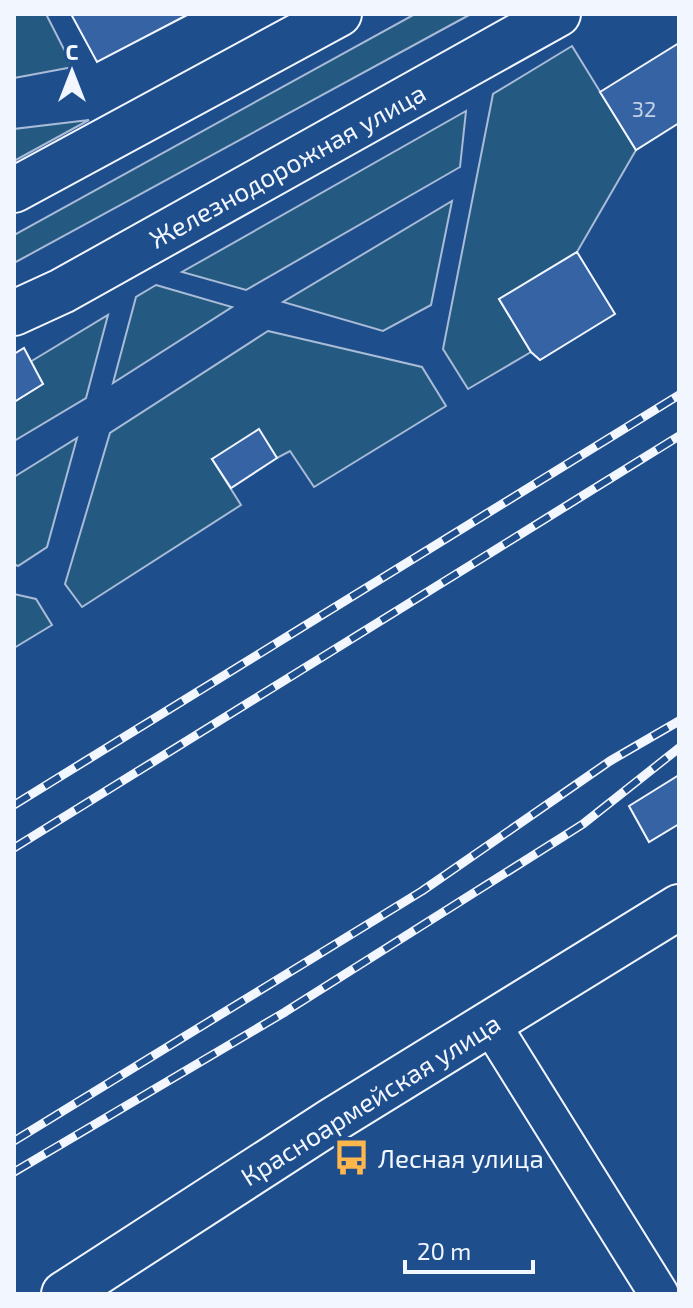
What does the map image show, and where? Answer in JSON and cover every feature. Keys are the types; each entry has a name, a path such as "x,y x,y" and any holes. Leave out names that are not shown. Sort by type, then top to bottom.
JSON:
{"main road":[{"path":"14,190 339,14"},
{"name":"Железнодорожная улица","path":"14,313 62,291 558,14"},
{"name":"Красноармейская улица","path":"64,1294 333,1120 679,907"}],"street":[{"path":"490,1023 659,1294"}],"shaded area":[{"path":"14,14 46,14 73,67 14,78"},
{"path":"415,14 471,14 14,263 14,235"},
{"path":"572,46 636,150 577,252 499,299 531,352 468,389 443,349 493,94"},
{"path":"466,111 460,167 246,290 182,272"},
{"path":"89,120 14,161 14,129"},
{"path":"452,201 431,305 383,331 283,302"},
{"path":"156,285 232,307 113,383 136,297"},
{"path":"108,315 86,398 14,441 14,402 43,384 30,362"},
{"path":"268,331 422,367 446,406 314,487 290,451 277,458 212,459 241,505 82,607 65,584 110,433"},
{"path":"77,438 47,547 18,566 14,564 14,477"},
{"path":"14,594 36,599 52,625 14,648"}],"building":[{"path":"71,14 189,14 97,62"},
{"path":"679,43 679,123 636,150 600,92"},
{"path":"577,252 615,314 540,360 531,352 499,299"},
{"path":"24,348 43,384 14,402 14,354"},
{"path":"259,429 277,458 231,488 212,459"},
{"path":"679,775 679,824 649,842 629,806"}],"railway":[{"path":"14,805 679,395"},
{"path":"14,848 679,436"},
{"path":"14,1141 422,891 610,761 679,721"},
{"path":"14,1172 285,1012 583,824 679,748"}],"place":[{"name":"Лесная улица","path":"352,1157"}]}
